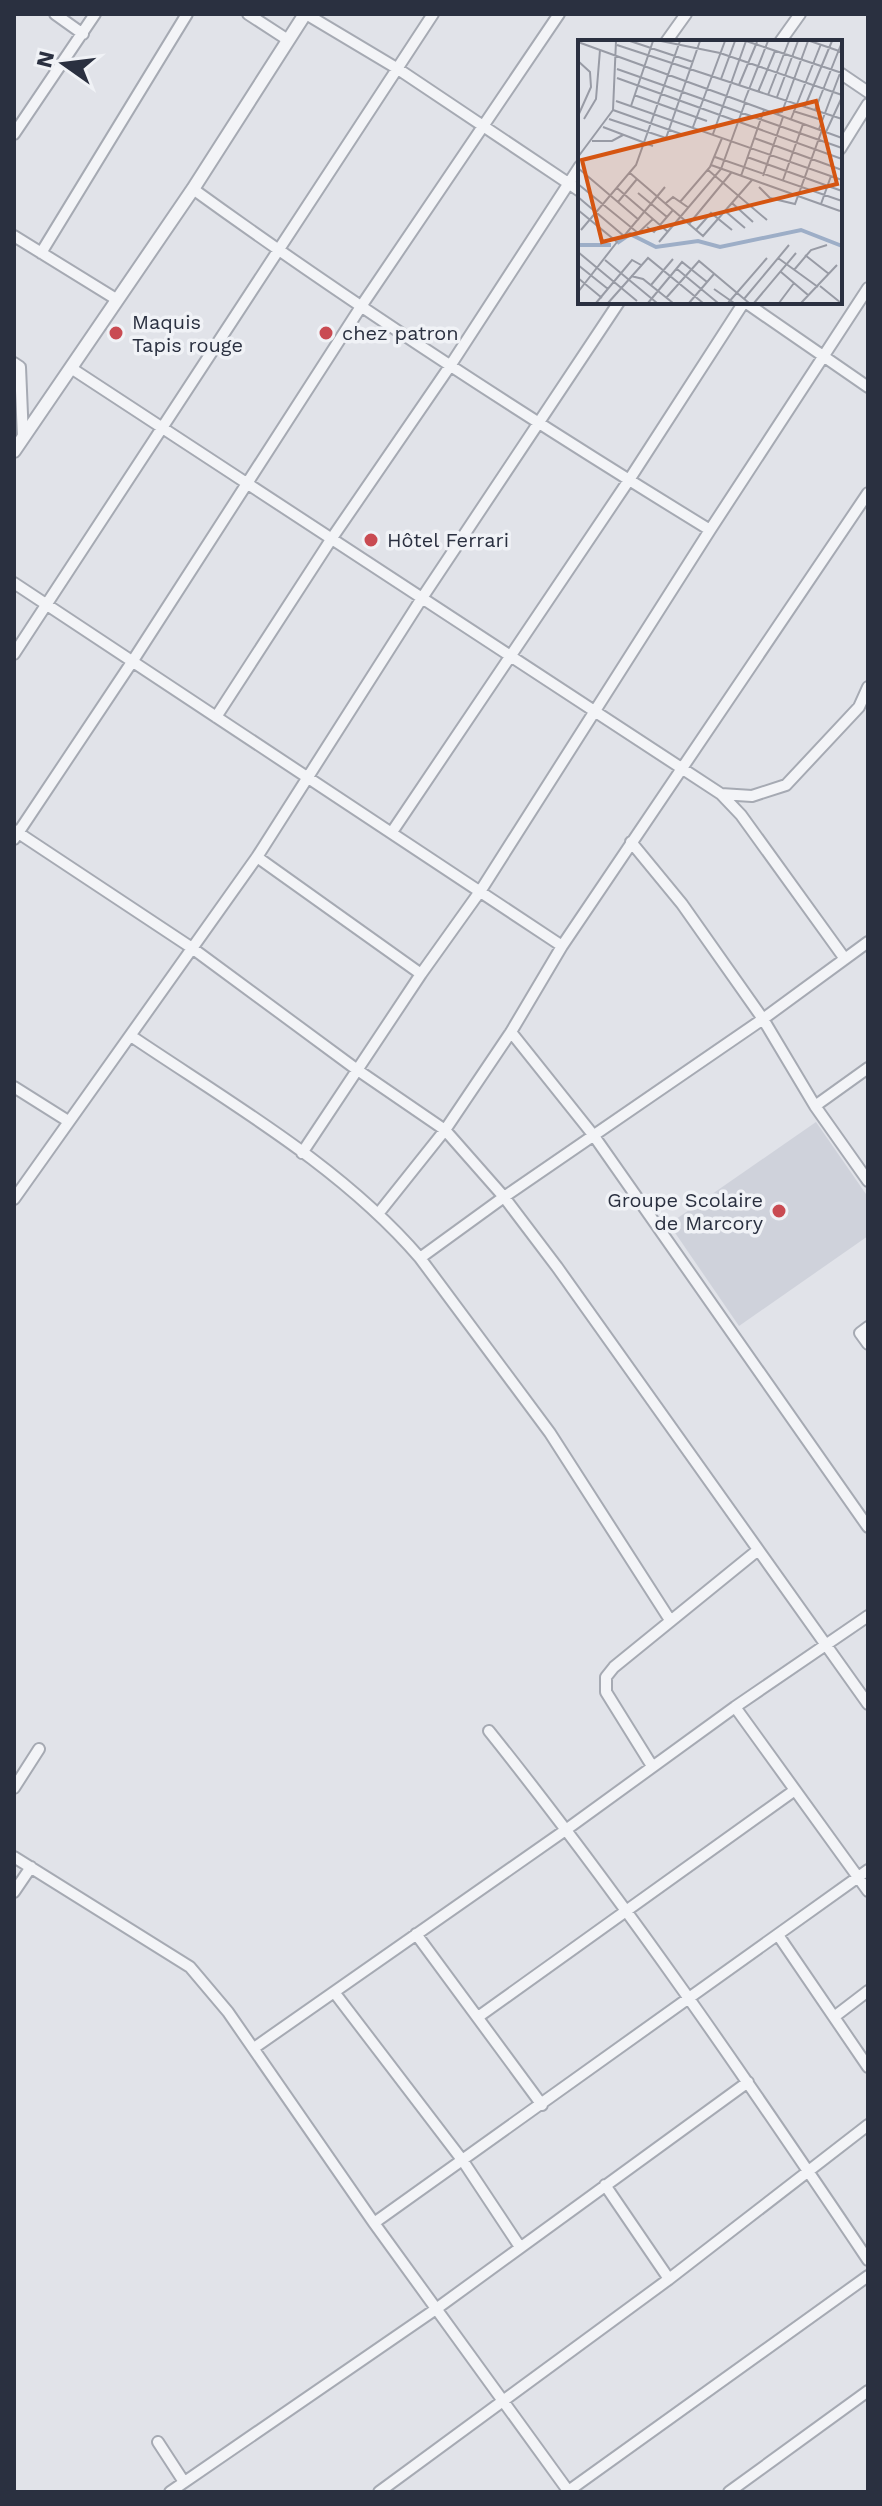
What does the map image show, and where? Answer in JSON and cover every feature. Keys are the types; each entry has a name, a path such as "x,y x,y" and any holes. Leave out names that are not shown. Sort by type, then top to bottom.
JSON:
{"street":[{"path":"55,14 83,34"},
{"path":"14,134 18,118 95,14"},
{"path":"41,253 187,14"},
{"path":"248,14 288,40"},
{"path":"14,451 193,189 305,14 398,69 578,190"},
{"path":"14,654 433,14"},
{"path":"559,14 362,305 132,662 15,834 192,948 356,1069 445,1130 504,1197 868,1704"},
{"path":"667,40 686,14"},
{"path":"787,40 800,14"},
{"path":"842,74 868,92"},
{"path":"842,146 868,104"},
{"path":"216,717 578,169"},
{"path":"193,189 279,252 450,366 710,530"},
{"path":"14,236 116,299"},
{"path":"302,1153 356,1069 481,890 822,355 868,288"},
{"path":"14,1199 257,857 422,598 618,304"},
{"path":"392,832 744,304"},
{"path":"748,304 868,387"},
{"path":"14,363 20,367 23,438"},
{"path":"71,368 721,794 741,815 845,959"},
{"path":"378,1214 445,1130 631,842 868,493"},
{"path":"14,583 562,946"},
{"path":"721,794 752,796 786,785 859,707 868,687"},
{"path":"631,842 682,904 763,1019 815,1106 868,1181"},
{"path":"257,857 421,974"},
{"path":"420,1258 763,1019 868,942"},
{"path":"511,1032 594,1136 868,1527"},
{"path":"131,1036 302,1153 398,1232 550,1433 670,1620"},
{"path":"815,1106 868,1068"},
{"path":"14,1087 68,1121"},
{"path":"868,1327 860,1333 868,1344"},
{"path":"652,1766 606,1692 606,1677 670,1620 758,1550"},
{"path":"254,2048 868,1616"},
{"path":"735,1707 868,1891"},
{"path":"489,1731 627,1911 748,2082 868,2260"},
{"path":"14,1788 39,1749"},
{"path":"478,2017 795,1790"},
{"path":"14,1857 190,1967 254,2048 374,2223 568,2492 868,2276"},
{"path":"14,1892 31,1867"},
{"path":"374,2223 868,1870"},
{"path":"416,1934 542,2105"},
{"path":"778,1935 868,2067"},
{"path":"834,2017 868,1991"},
{"path":"334,1992 463,2161 520,2247"},
{"path":"170,2492 436,2309 748,2082"},
{"path":"379,2492 669,2279 868,2125"},
{"path":"605,2185 669,2279"},
{"path":"729,2492 868,2391"},
{"path":"158,2442 184,2482"}],"shaded area":[{"name":"Groupe Scolaire de Marcory","path":"816,1122 868,1197 868,1236 739,1326 669,1224"}],"place":[{"name":"Maquis Tapis rouge","path":"116,333"},
{"name":"chez patron","path":"326,333"},
{"name":"Hôtel Ferrari","path":"371,540"},
{"name":"Groupe Scolaire de Marcory","path":"779,1211"}]}
